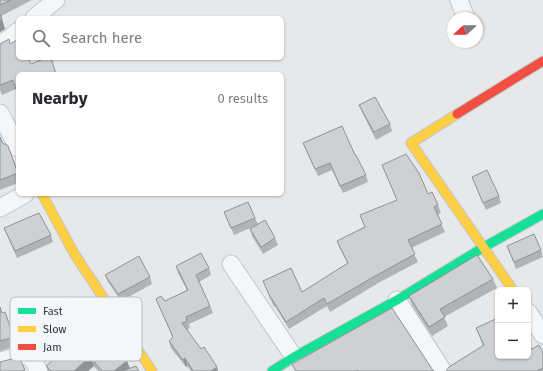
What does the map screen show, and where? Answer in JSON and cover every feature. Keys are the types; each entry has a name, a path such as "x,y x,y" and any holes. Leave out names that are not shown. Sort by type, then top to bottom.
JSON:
{"street":[{"path":"36,16 56,0"},
{"path":"460,0 464,12"},
{"path":"0,44 16,33"},
{"path":"511,287 484,246 411,144 543,61"},
{"path":"0,112 16,144"},
{"path":"0,208 21,196"},
{"path":"43,196 75,255 103,297"},
{"path":"272,371 294,357 396,300 484,246 543,214"},
{"path":"231,264 294,357"},
{"path":"396,300 443,371"},
{"path":"531,317 543,335"},
{"path":"142,356 152,371"},
{"path":"0,361 10,359"},
{"path":"33,361 39,371"}],"building":[{"path":"0,0 11,0 0,5"},
{"path":"9,39 10,44 16,41 16,60 29,60 31,64 41,60 52,60 55,72 16,72 16,89 13,80 0,85 0,44"},
{"path":"375,97 390,124 374,132 359,105"},
{"path":"342,126 366,175 340,186 330,163 315,169 303,143"},
{"path":"0,137 3,144 8,146 16,168 16,174 0,180"},
{"path":"406,154 419,173 428,194 432,192 438,205 434,207 442,224 408,240 415,254 327,304 324,298 286,322 271,299 263,281 291,268 302,292 348,263 337,241 365,227 360,215 397,200 382,165"},
{"path":"487,170 499,196 483,203 472,177"},
{"path":"248,202 255,218 231,228 224,212"},
{"path":"39,213 51,235 15,251 4,228"},
{"path":"265,220 275,238 261,247 250,229"},
{"path":"534,234 541,250 514,262 507,246"},
{"path":"201,253 209,268 196,275 210,306 186,317 187,321 182,323 201,349 204,347 217,367 211,371 193,371 185,358 183,360 169,341 173,337 156,299 161,296 165,301 188,290 176,266"},
{"path":"477,255 493,279 440,309 445,317 429,327 409,296"},
{"path":"139,256 150,277 118,294 105,275"},
{"path":"0,307 2,313 5,312 10,326 10,338 0,341"},
{"path":"392,308 434,371 296,371 292,364"},
{"path":"495,319 495,359 531,359 531,348 539,345 543,353 543,368 536,371 446,371 449,367 484,345 476,328"},
{"path":"10,359 10,361 21,361 25,370 0,371 0,362"},
{"path":"52,361 85,361 74,371 51,371 46,366"},
{"path":"93,361 127,361 114,371 102,371"},
{"path":"136,366 139,371 122,371"}],"traffic: fast":[{"path":"272,371 294,357 397,300 484,247 543,214"}],"traffic: slow":[{"path":"457,114 411,143 511,287"},
{"path":"43,196 75,255 103,297"},
{"path":"142,356 152,371"}],"traffic: jam":[{"path":"457,114 543,61"}]}
